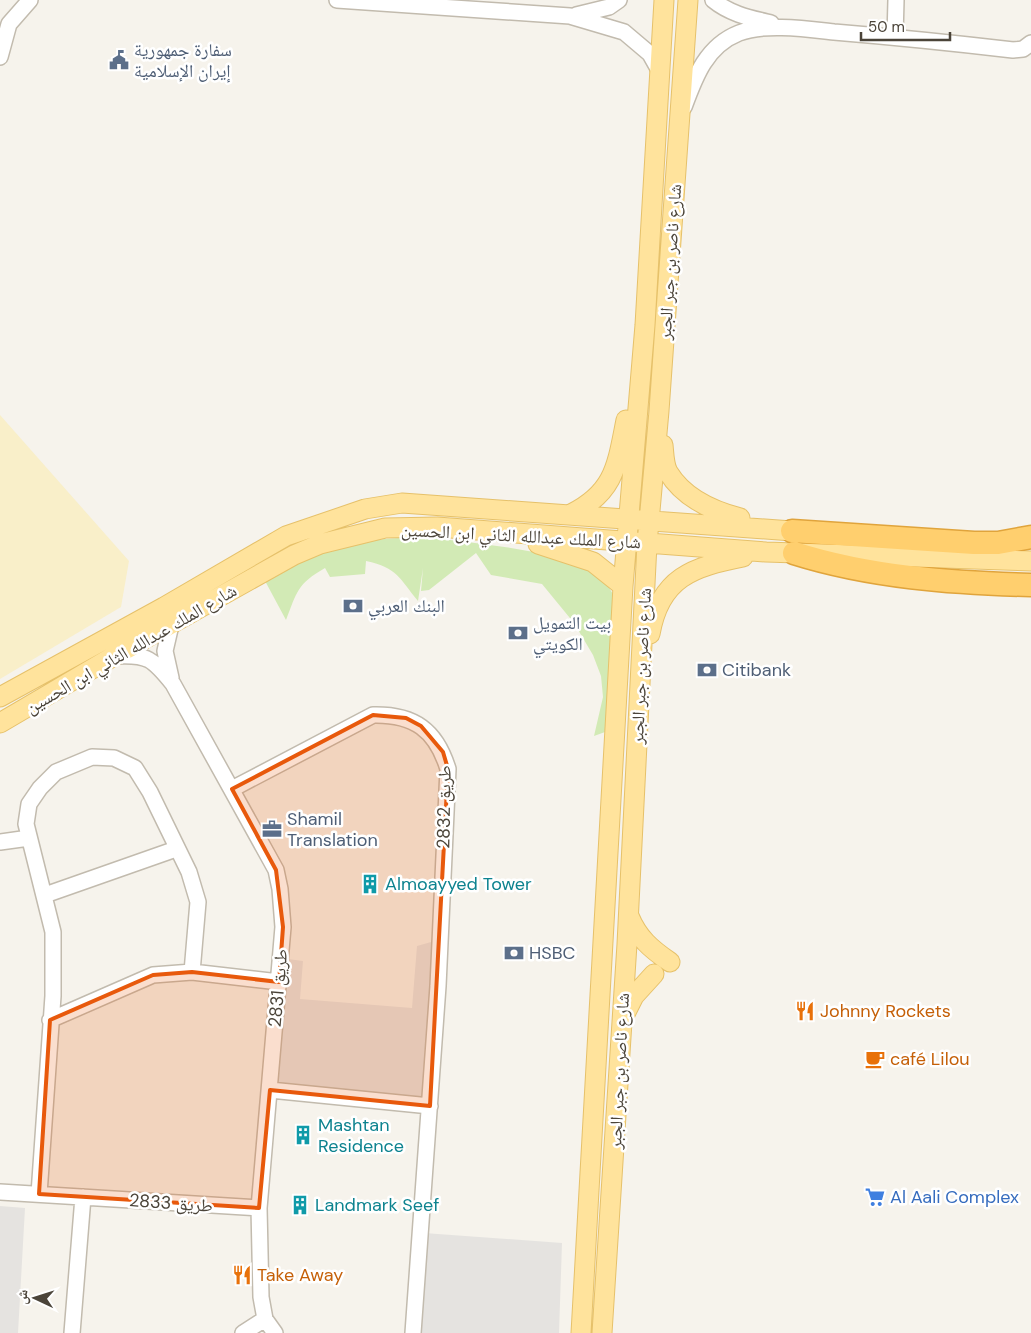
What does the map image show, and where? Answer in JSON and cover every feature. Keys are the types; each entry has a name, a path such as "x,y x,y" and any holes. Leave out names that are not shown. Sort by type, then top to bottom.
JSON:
{"highway":[{"path":"792,531 974,543 998,543 1031,538"},
{"path":"794,554 829,563 907,576 975,583 1031,585"}],"main road":[{"name":"شارع ناصر بن جبر الجبر","path":"581,1332 623,586 641,363 664,0"},
{"name":"شارع ناصر بن جبر الجبر","path":"602,1333 628,913 647,544 659,411 688,0"},
{"path":"571,514 590,505 607,485 620,450 641,363"},
{"path":"659,411 667,470 679,487 719,513 792,531"},
{"name":"شارع الملك عبدالله الثاني ابن الحسين","path":"0,697 164,607 286,536 312,525 365,509 402,503 792,531"},
{"name":"شارع الملك عبدالله الثاني ابن الحسين","path":"0,723 114,656 294,556 320,544 385,528 437,527 794,554 1031,562"},
{"path":"498,533 581,557 603,569 623,586"},
{"path":"640,689 651,626 662,600 674,583 701,566 766,552"},
{"path":"628,913 641,938 651,950 670,962"},
{"path":"621,1023 634,996 654,974"}],"street":[{"path":"0,57 9,24 30,0"},
{"path":"337,0 488,5 570,16 624,32 650,54 659,70"},
{"path":"570,16 609,7 619,0"},
{"path":"713,0 721,7 738,14 782,27 1013,50 1023,49 1031,43"},
{"path":"895,37 896,0"},
{"path":"680,116 699,67 725,40 739,32 782,27"},
{"name":"طريق 2831","path":"171,625 165,651 167,666 173,684 276,870 280,889 283,927 259,1208 261,1297 265,1318 275,1333"},
{"name":"طريق 2831","path":"114,656 139,655 150,659 173,684"},
{"name":"طريق 2832","path":"232,789 373,715 386,715 414,722 434,738 443,752 448,769 447,801 430,1106 413,1333"},
{"path":"39,1194 53,996 53,932 26,824 29,804 40,788 56,772 92,757 114,758 135,768 150,792 176,849 189,872 198,902 192,972"},
{"path":"0,842 28,838"},
{"path":"45,895 176,849"},
{"path":"50,1020 153,975 192,972 278,982"},
{"path":"53,996 65,1001 86,1005"},
{"path":"270,1090 430,1106"},
{"name":"طريق 2833","path":"0,1192 259,1208"},
{"path":"72,1333 83,1197"},
{"path":"243,1333 265,1318"}],"highlighted area":[{"path":"373,715 406,718 421,726 443,752 448,769 430,1106 270,1090 259,1208 39,1194 50,1020 153,975 192,972 279,982 283,927 276,870 232,789"}],"green space":[{"path":"427,537 511,548 554,557 591,571 604,582 614,596 605,732 594,736 603,697 601,676 593,655 574,623 542,584 491,575 476,553 429,590 421,591 423,568 418,601 397,575 377,564 366,561 365,574 330,577 325,568 303,584 286,620 264,579 303,558 343,545 371,540"}],"sand":[{"path":"0,415 129,561 121,607 0,679"}],"shaded area":[{"path":"438,940 426,1111 276,1098 288,959 303,961 300,999 412,1008 417,946"},
{"path":"0,1206 25,1208 18,1333 0,1333"},
{"path":"424,1233 562,1243 559,1333 416,1333"}],"place":[{"name":"سفارة جمهورية إيران الإسلامية","path":"119,60"},
{"name":"البنك العربي","path":"353,606"},
{"name":"بيت التمويل الكويتي","path":"518,633"},
{"name":"Citibank","path":"707,670"},
{"name":"Shamil Translation","path":"272,829"},
{"name":"Almoayyed Tower","path":"370,884"},
{"name":"HSBC","path":"514,953"},
{"name":"Johnny Rockets","path":"805,1011"},
{"name":"café Lilou","path":"875,1059"},
{"name":"Mashtan Residence","path":"303,1135"},
{"name":"Al Aali Complex","path":"875,1197"},
{"name":"Landmark Seef","path":"300,1205"},
{"name":"Take Away","path":"242,1275"}]}
